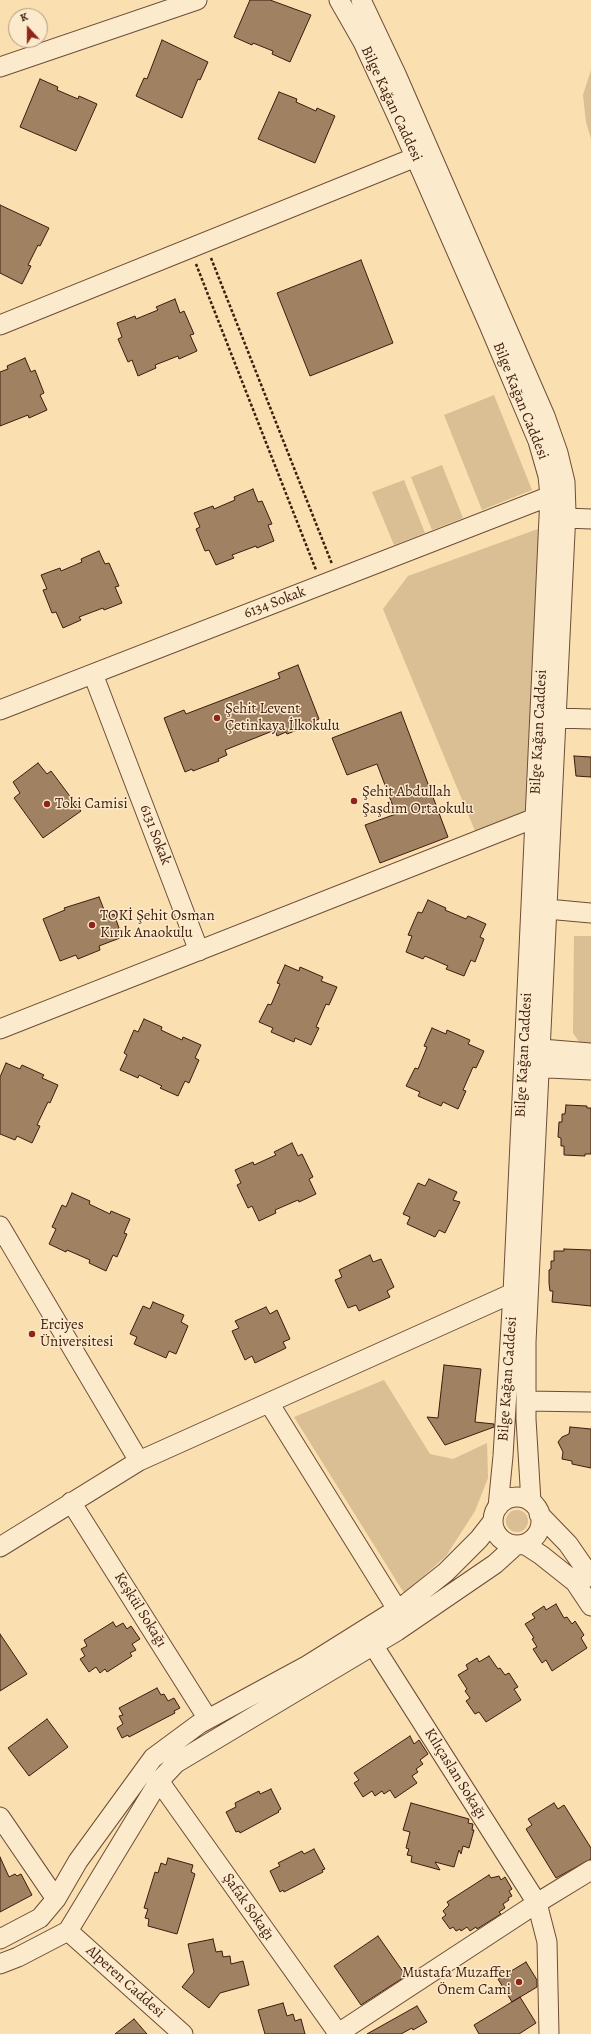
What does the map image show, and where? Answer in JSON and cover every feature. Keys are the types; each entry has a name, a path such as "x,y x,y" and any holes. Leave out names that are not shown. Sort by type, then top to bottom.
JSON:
{"street":[{"path":"0,67 197,0"},
{"name":"Bilge Kağan Caddesi","path":"340,0 363,42 416,157 538,441 548,476 550,496 535,818 533,1048 526,1342 526,1401 535,1508"},
{"name":"Bilge Kağan Caddesi","path":"361,0 396,74 545,416 562,468 566,497 566,518 547,909 533,1048"},
{"path":"0,325 416,157"},
{"name":"6134 Sokak","path":"0,710 550,496"},
{"path":"566,518 591,519"},
{"name":"6131 Sokak","path":"93,674 199,951"},
{"path":"556,718 591,719"},
{"path":"0,1029 535,818"},
{"path":"547,909 591,913"},
{"path":"533,1048 591,1053"},
{"path":"532,1067 591,1070"},
{"name":"Bilge Kağan Caddesi","path":"495,1514 503,1456 513,1293 532,1067"},
{"path":"0,1226 139,1461"},
{"path":"0,1547 139,1461 513,1293"},
{"path":"526,1401 591,1402"},
{"path":"269,1403 397,1609"},
{"path":"0,1939 40,1918 56,1899 78,1860 153,1758 184,1734 208,1719 308,1665 397,1609 446,1572 479,1539 495,1514 510,1498 517,1497 535,1508 568,1544 591,1577"},
{"name":"Keşkül Sokağı","path":"71,1502 208,1719"},
{"path":"0,1964 18,1957 68,1931 159,1781 182,1759 397,1631 495,1564 520,1544 536,1535 539,1528 535,1508"},
{"path":"495,1514 497,1535 502,1540 520,1544 547,1559 575,1582 591,1606"},
{"name":"Kılıçaslan Sokağı","path":"373,1645 537,1903 547,1942 549,2034"},
{"name":"Şafak Sokağı","path":"159,1781 337,2033"},
{"path":"0,1817 56,1899"},
{"path":"337,2033 537,1903 591,1870"},
{"name":"Alperen Caddesi","path":"68,1931 183,2034"}],"path":[{"path":"197,245 330,582"},
{"path":"197,245 330,582"}],"shaded area":[{"path":"591,70 591,139 586,122 583,95"},
{"path":"494,395 532,490 482,510 444,415"},
{"path":"442,465 463,518 432,530 411,477"},
{"path":"404,480 425,533 394,545 372,492"},
{"path":"546,526 530,817 475,831 383,609 408,576"},
{"path":"574,936 591,936 591,1049 584,1049 573,1033"},
{"path":"384,1380 430,1454 453,1459 487,1443 488,1478 475,1511 446,1556 404,1593 294,1417"},
{"path":"517,1510 521,1511 527,1517 527,1525 521,1531 517,1532 513,1531 507,1525 506,1521 507,1517 513,1511"}],"building":[{"path":"250,0 270,0 311,15 290,62 272,54 273,51 253,43 252,45 234,37"},
{"path":"162,40 208,62 200,80 198,79 182,118 136,96 144,78 147,79"},
{"path":"40,79 58,87 57,90 78,99 79,96 97,104 76,151 20,127"},
{"path":"279,92 297,99 296,102 316,111 317,108 335,116 315,163 258,139"},
{"path":"0,205 49,228 28,265 31,266 22,284 0,273"},
{"path":"361,260 393,343 310,376 277,293"},
{"path":"175,299 180,313 184,311 194,334 190,335 197,351 179,359 178,356 155,365 156,368 138,376 132,360 128,362 118,339 122,337 117,323 135,316 136,319 158,310 156,307"},
{"path":"25,358 31,372 35,370 44,393 40,395 47,410 29,418 28,415 0,426 0,372 8,369 7,366"},
{"path":"253,489 258,502 262,501 272,524 268,525 274,541 257,548 256,546 232,555 234,558 216,565 209,550 205,551 196,529 200,527 194,513 213,506 214,509 235,500 234,497"},
{"path":"99,551 105,564 109,563 119,586 115,587 122,603 79,617 81,620 63,628 56,612 52,613 43,590 47,589 41,575 60,568 61,571 82,562 81,559"},
{"path":"298,665 319,719 312,722 313,724 287,734 286,732 277,736 275,730 225,750 227,755 218,759 219,761 193,771 192,769 185,772 164,718 184,710 186,714 280,678 278,673"},
{"path":"401,712 448,837 380,863 365,825 396,814 377,764 347,775 332,738"},
{"path":"574,756 591,757 591,777 576,776"},
{"name":"Toki Camisi","path":"38,763 47,774 51,771 81,811 43,838 14,798 20,793 13,782"},
{"path":"99,897 107,917 114,914 119,928 116,930 120,938 99,946 100,950 78,959 76,955 60,961 43,919 65,910 64,908"},
{"path":"428,900 446,908 445,910 466,919 468,916 486,924 480,937 484,939 475,962 471,960 464,976 446,969 448,966 425,956 423,959 406,952 412,936 408,935 418,912 422,913"},
{"path":"285,965 299,971 300,967 323,977 321,981 337,987 329,1005 326,1004 316,1027 319,1028 311,1045 295,1038 294,1042 271,1032 273,1028 259,1022 268,1004 271,1005 280,984 277,983"},
{"path":"144,1019 162,1027 161,1030 182,1040 183,1037 201,1045 195,1058 199,1060 189,1083 185,1081 178,1096 160,1088 162,1086 139,1075 138,1078 120,1070 127,1055 124,1053 134,1030 138,1032"},
{"path":"432,1028 446,1034 447,1030 470,1040 468,1044 484,1051 476,1068 473,1067 463,1090 466,1091 458,1109 443,1102 441,1106 418,1096 420,1092 406,1086 415,1068 418,1069 427,1047 424,1046"},
{"path":"6,1063 20,1069 22,1065 44,1075 42,1078 58,1085 50,1103 48,1102 37,1125 40,1126 32,1143 17,1136 15,1140 0,1134 0,1077"},
{"path":"566,1105 587,1106 587,1108 591,1108 591,1154 585,1154 585,1156 564,1155 564,1146 561,1146 561,1138 558,1137 559,1122 562,1122 562,1114 565,1114"},
{"path":"292,1143 298,1156 302,1154 313,1177 309,1179 316,1194 299,1202 298,1200 275,1210 276,1213 259,1221 252,1206 248,1208 237,1185 241,1183 235,1170 253,1162 254,1165 276,1155 274,1152"},
{"path":"429,1179 457,1192 453,1200 460,1202 445,1233 439,1230 435,1237 407,1224 410,1217 403,1214 418,1183 425,1186"},
{"path":"72,1193 90,1201 89,1204 110,1214 111,1211 130,1219 124,1233 127,1234 117,1257 113,1255 106,1271 89,1263 90,1260 67,1250 66,1252 49,1244 56,1229 52,1227 62,1205 66,1207"},
{"path":"564,1249 591,1250 591,1306 552,1302 553,1291 550,1291 549,1283 551,1261 554,1261 554,1251 564,1251"},
{"path":"370,1255 373,1262 381,1259 394,1287 387,1291 390,1297 359,1311 356,1305 348,1308 335,1280 342,1277 339,1270"},
{"path":"153,1302 184,1315 181,1322 188,1326 176,1354 169,1351 166,1358 134,1344 137,1337 130,1334 143,1306 150,1309"},
{"path":"266,1307 270,1314 277,1310 290,1339 283,1342 286,1348 255,1363 252,1356 245,1360 232,1331 239,1328 235,1321"},
{"path":"444,1365 481,1369 475,1422 494,1424 494,1427 445,1445 427,1417 438,1418"},
{"path":"570,1427 591,1429 591,1468 572,1464 572,1461 562,1459 563,1452 558,1442 562,1437 569,1434"},
{"path":"556,1604 564,1618 567,1617 572,1624 575,1621 584,1635 581,1638 587,1648 552,1671 546,1660 542,1663 533,1649 537,1647 532,1639 534,1638 525,1624 535,1618 532,1614 544,1606 546,1610"},
{"path":"113,1622 116,1627 123,1623 127,1629 131,1626 140,1639 132,1644 136,1650 130,1653 132,1656 107,1672 105,1669 100,1673 96,1667 89,1672 80,1659 85,1656 81,1649 87,1646 84,1640"},
{"path":"0,1634 27,1674 0,1691"},
{"path":"489,1656 498,1669 500,1668 505,1675 509,1673 518,1687 514,1689 521,1700 486,1722 479,1712 475,1714 466,1701 470,1698 465,1691 467,1689 458,1675 468,1669 466,1665 477,1658 479,1662"},
{"path":"157,1688 161,1695 164,1694 168,1701 174,1698 180,1708 174,1711 175,1713 129,1737 128,1735 122,1738 117,1728 123,1724 119,1716 123,1715 119,1708"},
{"path":"47,1719 68,1747 29,1776 8,1748"},
{"path":"410,1736 414,1744 419,1740 428,1754 420,1760 423,1764 416,1769 418,1772 412,1776 417,1783 395,1798 390,1790 384,1794 382,1791 375,1796 372,1791 363,1797 354,1783 359,1780 354,1773"},
{"path":"271,1789 281,1809 278,1811 279,1812 240,1833 239,1831 236,1832 226,1812 236,1807 235,1803 259,1791 260,1794"},
{"path":"411,1803 469,1819 468,1823 473,1824 472,1830 474,1830 469,1848 463,1846 461,1854 459,1850 454,1867 435,1862 440,1870 411,1862 412,1856 407,1855 409,1849 406,1848 410,1832 403,1830"},
{"path":"554,1803 558,1809 564,1805 591,1848 591,1859 556,1878 526,1829 532,1825 528,1819"},
{"path":"314,1849 325,1869 322,1870 323,1872 284,1892 283,1890 280,1892 270,1871 280,1866 278,1863 302,1851 304,1854"},
{"path":"0,1857 9,1877 15,1874 17,1876 21,1874 32,1895 0,1912"},
{"path":"168,1858 193,1865 191,1872 195,1874 177,1934 148,1926 149,1919 145,1918 148,1909 144,1908 155,1872 158,1873 161,1863 166,1865"},
{"path":"489,1875 491,1878 499,1876 501,1880 505,1877 512,1889 509,1891 512,1896 503,1904 505,1908 499,1912 501,1914 477,1929 476,1927 470,1931 467,1927 461,1931 460,1929 456,1931 453,1927 450,1929 442,1918 446,1915 443,1911 449,1905 447,1902"},
{"path":"378,1936 406,1976 361,2005 334,1966"},
{"path":"213,1939 216,1952 222,1951 223,1957 230,1956 231,1964 243,1961 249,1985 220,1993 209,2008 182,1987 194,1972 188,1944"},
{"name":"Mustafa Muzaffer Önem Cami","path":"526,1962 537,1980 537,1987 512,2002 498,1979"},
{"path":"520,1997 536,2023 519,2034 479,2034 474,2025"},
{"path":"283,2003 287,2016 293,2014 295,2021 301,2019 305,2034 265,2034 258,2010"},
{"path":"417,2006 427,2022 413,2030 412,2028 401,2034 367,2034"},
{"path":"134,2019 147,2034 115,2034"}],"place":[{"name":"Şehit Levent Çetinkaya İlkokulu","path":"217,718"},
{"name":"Şehit Abdullah Şaşdım Ortaokulu","path":"354,801"},
{"name":"Toki Camisi","path":"47,804"},
{"name":"TOKİ Şehit Osman Kırık Anaokulu","path":"92,925"},
{"name":"Erciyes Üniversitesi","path":"32,1334"},
{"name":"Mustafa Muzaffer Önem Cami","path":"519,1982"}]}
